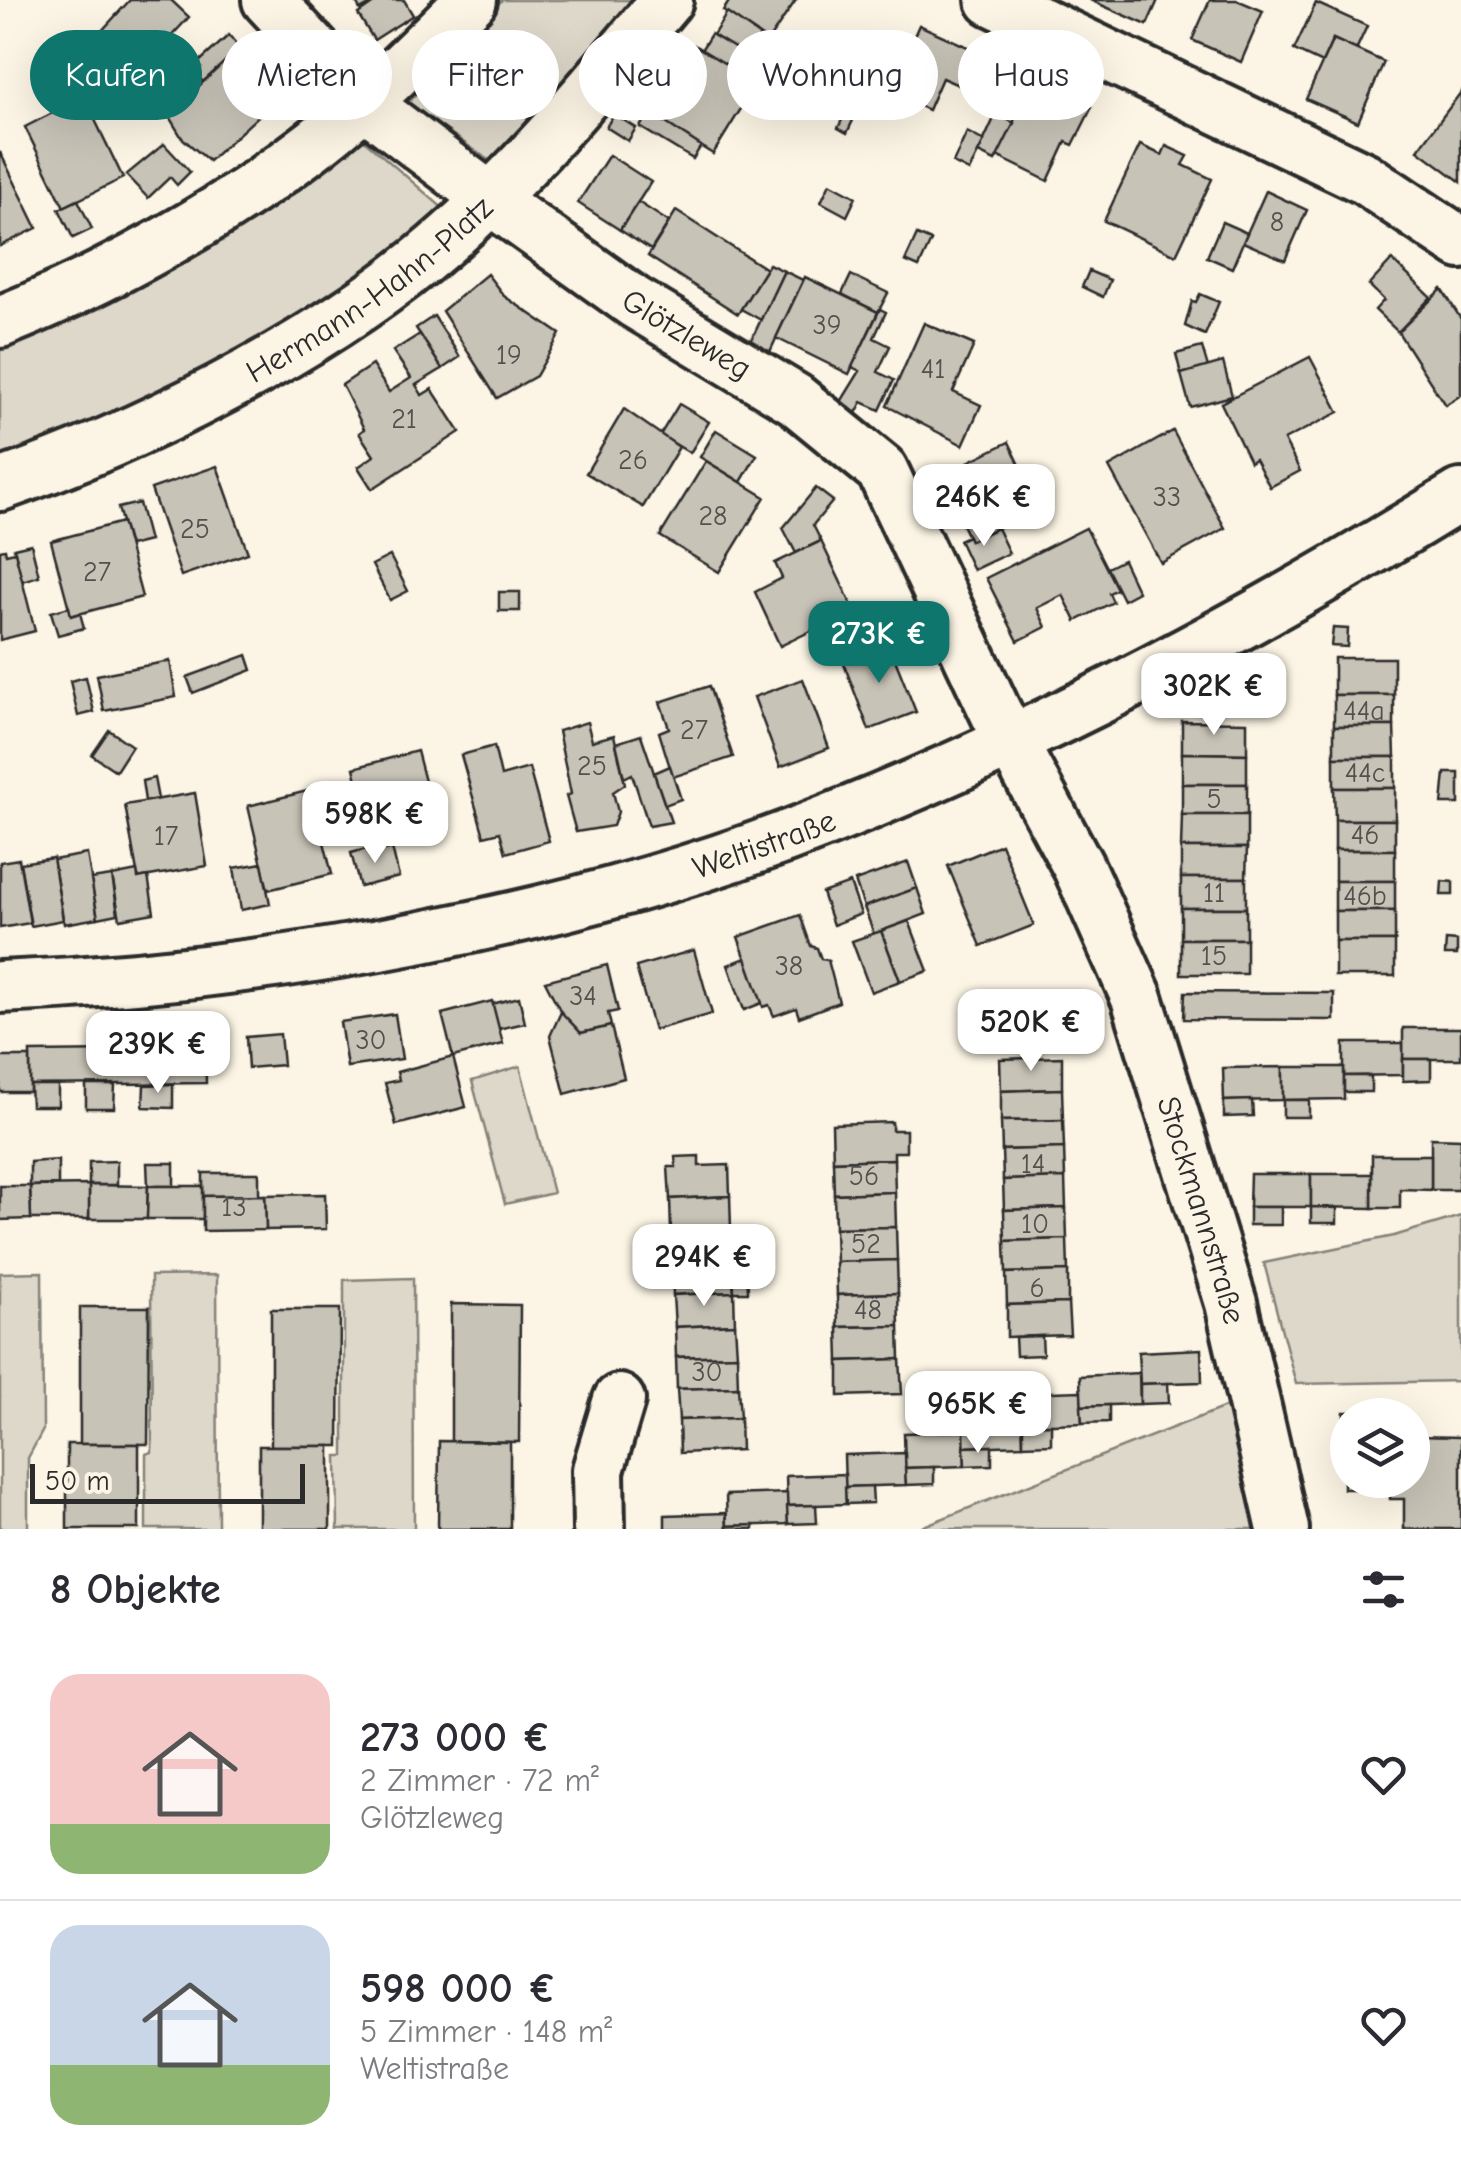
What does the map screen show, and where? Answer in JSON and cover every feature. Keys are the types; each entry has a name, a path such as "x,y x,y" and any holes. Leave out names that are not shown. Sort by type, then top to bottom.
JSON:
{"street":[{"name":"Glötzleweg","path":"268,0 296,30"},
{"path":"392,76 471,0"},
{"name":"Hermann-Hahn-Platz","path":"0,485 68,461 194,400 311,335 420,260 489,198 574,110 668,0"},
{"path":"992,0 1364,178 1461,243"},
{"path":"0,322 64,296 205,219 341,120"},
{"name":"Glötzleweg","path":"386,120 634,302 795,399 882,470 1012,741"},
{"name":"Weltistraße","path":"0,988 211,973 484,923 651,880 827,822 1012,741 1312,587 1461,495"},
{"name":"Stockmannstraße","path":"1012,741 1079,868 1151,1038 1231,1303 1284,1529"},
{"path":"599,1529 598,1470 619,1400"}],"shaded area":[{"path":"502,0 643,0 617,30 579,30 579,73 559,96 559,30 475,30"},
{"path":"432,120 537,120 497,166"},
{"path":"363,139 445,210 403,247 185,387 0,467 0,347 143,280 232,227"},
{"path":"520,1066 553,1193 505,1204 472,1081"},
{"path":"1461,1216 1461,1381 1296,1384 1264,1263 1394,1236"},
{"path":"42,1272 43,1430 28,1458 28,1529 0,1529 0,1273"},
{"path":"217,1275 218,1529 146,1529 146,1454 152,1452 151,1276"},
{"path":"413,1278 414,1529 338,1529 337,1456 344,1456 344,1280"},
{"path":"1233,1404 1262,1529 916,1529"}],"building":[{"path":"130,0 171,0 189,17 177,30 103,30"},
{"path":"355,0 378,0 360,10"},
{"path":"378,0 404,0 413,15 390,30 368,30 358,14"},
{"path":"730,0 796,0 776,30 752,30 723,11"},
{"path":"1090,0 1158,0 1147,25"},
{"path":"1210,0 1237,0 1263,11 1241,62 1192,40"},
{"path":"1316,3 1367,26 1356,50 1333,39 1322,63 1294,50"},
{"path":"727,13 751,30 727,30 727,44 713,35"},
{"path":"711,34 727,44 727,66 707,54"},
{"path":"938,34 958,43 958,85 942,78 938,87"},
{"path":"1333,39 1384,62 1358,122 1306,99"},
{"path":"222,41 222,66 203,82 202,59"},
{"path":"707,53 727,65 727,120 734,120 713,154 658,120 707,120"},
{"path":"222,64 222,120 254,120 209,161 182,138 171,120 202,120 202,83"},
{"path":"1461,92 1461,182 1418,150"},
{"path":"39,120 95,120 123,178 64,207 25,127"},
{"path":"610,120 623,120 636,128 628,141 606,127"},
{"path":"644,120 661,120 701,146 693,159 640,127"},
{"path":"842,120 853,120 847,133 838,128"},
{"path":"993,120 1014,123 995,161 978,153"},
{"path":"1014,120 1086,120 1073,145 1066,142 1048,181 997,156"},
{"path":"967,132 984,141 969,171 953,163"},
{"path":"164,144 190,172 177,185 170,177 148,198 126,175"},
{"path":"1140,145 1162,155 1166,146 1188,156 1183,165 1212,179 1176,255 1104,221"},
{"path":"0,152 37,228 0,246"},
{"path":"609,155 651,182 620,230 578,203"},
{"path":"830,183 856,197 847,216 821,202"},
{"path":"1266,191 1307,210 1285,260 1243,242"},
{"path":"78,200 92,229 73,238 59,209"},
{"path":"638,202 669,222 651,250 620,230"},
{"path":"676,211 766,269 738,314 648,256"},
{"path":"1222,222 1247,233 1232,268 1207,257"},
{"path":"917,235 931,241 919,267 905,261"},
{"path":"1392,260 1431,297 1398,332 1375,310 1384,300 1369,285"},
{"path":"769,264 784,271 761,320 741,309"},
{"path":"784,271 803,280 768,356 748,347"},
{"path":"1089,271 1110,280 1103,297 1082,287"},
{"path":"487,274 504,296 560,334 536,376 497,398 442,311"},
{"path":"851,275 888,293 878,312 842,294"},
{"path":"805,277 878,312 849,374 776,338"},
{"path":"1442,289 1461,319 1461,395 1445,405 1398,332"},
{"path":"1200,294 1219,302 1205,335 1185,326 1192,301 1196,302"},
{"path":"880,309 886,312 874,338 890,346 878,372 894,380 880,410 862,402 856,413 839,405 860,371 852,367"},
{"path":"434,316 460,357 442,369 416,328"},
{"path":"924,323 974,345 953,392 981,405 963,445 887,406"},
{"path":"420,334 442,369 416,385 422,395 432,389 460,432 372,489 358,467 374,456 359,433 364,429 342,385 372,365 389,392 411,378 393,351"},
{"path":"1202,347 1208,367 1181,374 1176,354"},
{"path":"1310,357 1339,412 1284,440 1300,471 1270,487 1255,459 1250,462 1221,403"},
{"path":"1223,362 1232,396 1190,407 1181,374"},
{"path":"679,404 709,422 690,453 660,435"},
{"path":"624,409 679,447 643,507 586,473"},
{"path":"716,430 757,455 741,482 700,457"},
{"path":"1173,431 1225,528 1161,563 1109,467"},
{"path":"1009,442 1040,507 970,541 945,489 974,475 968,462"},
{"path":"706,461 765,497 719,572 660,536"},
{"path":"217,466 248,553 181,576 151,489"},
{"path":"816,488 833,501 813,525 821,541 796,553 783,528"},
{"path":"139,503 149,541 129,546 118,508"},
{"path":"122,522 142,597 71,616 51,541"},
{"path":"997,528 1009,553 973,570 959,540 968,536 970,541"},
{"path":"1086,528 1117,589 1109,593 1113,602 1076,621 1063,595 1037,608 1046,627 1018,641 986,578"},
{"path":"821,541 854,610 780,646 755,592 782,578 775,563"},
{"path":"31,544 39,576 22,581 14,548"},
{"path":"5,549 6,554 15,552 35,631 0,640 0,550"},
{"path":"390,556 408,591 390,600 372,565"},
{"path":"1123,560 1138,592 1123,600 1107,568"},
{"path":"499,592 520,592 520,611 499,611"},
{"path":"69,607 71,616 80,613 84,628 58,635 51,612"},
{"path":"1333,628 1348,629 1347,647 1331,646"},
{"path":"888,642 916,712 869,730 842,659"},
{"path":"247,655 252,670 193,693 187,677"},
{"path":"1334,658 1394,658 1394,695 1334,695"},
{"path":"170,661 176,697 104,711 97,675"},
{"path":"86,677 94,712 78,716 70,681"},
{"path":"803,679 829,748 780,767 754,697"},
{"path":"709,686 733,757 673,777 659,732 669,728 660,702"},
{"path":"1334,695 1394,695 1394,726 1334,726"},
{"path":"1182,721 1247,722 1247,754 1182,753"},
{"path":"587,722 592,741 614,735 625,784 613,792 618,812 613,826 576,832 566,796 571,794 558,731"},
{"path":"1334,726 1394,726 1395,757 1334,757"},
{"path":"109,730 132,746 116,771 92,755"},
{"path":"641,735 671,822 649,826 632,774 624,778 616,743"},
{"path":"494,746 501,776 529,768 549,841 506,853 500,832 484,836 461,755"},
{"path":"417,751 439,835 375,852 354,768"},
{"path":"1182,753 1247,754 1247,784 1182,784"},
{"path":"1334,757 1395,757 1395,788 1334,788"},
{"path":"670,766 681,799 665,805 654,773"},
{"path":"1445,773 1459,773 1459,804 1442,804"},
{"path":"154,778 158,799 145,801 142,781"},
{"path":"1182,784 1247,784 1247,815 1182,815"},
{"path":"1334,788 1395,788 1395,820 1335,820"},
{"path":"311,790 332,874 268,890 248,806"},
{"path":"195,793 207,866 138,878 125,805"},
{"path":"1182,815 1247,815 1247,848 1181,848"},
{"path":"1335,820 1395,820 1395,850 1335,850"},
{"path":"1001,844 1034,925 981,946 948,866"},
{"path":"374,847 375,852 392,848 399,877 360,887 351,853"},
{"path":"1181,848 1247,848 1246,878 1181,878"},
{"path":"1335,850 1395,850 1395,881 1335,881"},
{"path":"87,854 98,918 64,924 53,860"},
{"path":"53,858 63,920 31,926 20,863"},
{"path":"19,859 30,923 0,928 0,862"},
{"path":"908,862 917,888 864,907 855,881"},
{"path":"262,863 270,904 241,910 234,868"},
{"path":"137,871 138,878 148,876 154,913 120,919 112,876"},
{"path":"112,876 118,914 98,918 91,879"},
{"path":"1181,878 1246,878 1246,908 1181,908"},
{"path":"1335,881 1395,881 1395,911 1335,911"},
{"path":"1442,881 1453,882 1453,895 1441,895"},
{"path":"850,883 861,914 833,925 822,893"},
{"path":"917,888 926,914 874,934 864,907"},
{"path":"1181,908 1246,908 1246,939 1181,939"},
{"path":"1335,911 1395,911 1395,941 1335,941"},
{"path":"800,915 811,946 817,948 821,959 828,960 839,1002 799,1017 796,1008 774,1016 769,1005 763,1007 738,937"},
{"path":"909,921 928,971 900,981 881,931"},
{"path":"881,931 900,981 871,992 852,941"},
{"path":"1181,939 1246,939 1246,974 1181,974"},
{"path":"1446,940 1457,941 1457,955 1445,955"},
{"path":"1335,941 1395,941 1395,976 1335,976"},
{"path":"694,950 712,1014 654,1030 636,967"},
{"path":"746,958 762,1003 744,1010 728,965"},
{"path":"607,965 618,1011 608,1013 611,1026 581,1033 561,1012 545,981"},
{"path":"1185,992 1334,993 1334,1020 1184,1019"},
{"path":"519,997 525,1023 498,1029 492,1004"},
{"path":"492,1001 503,1044 453,1057 442,1014"},
{"path":"561,1012 581,1033 611,1026 624,1078 565,1094 550,1036"},
{"path":"395,1014 402,1059 347,1067 340,1022"},
{"path":"1403,1028 1461,1028 1461,1059 1403,1059"},
{"path":"280,1034 283,1065 248,1068 246,1037"},
{"path":"1344,1043 1403,1043 1403,1075 1344,1076"},
{"path":"205,1050 206,1083 30,1085 30,1052"},
{"path":"0,1057 30,1057 30,1092 0,1092"},
{"path":"453,1057 466,1107 396,1125 385,1083 399,1080 397,1072"},
{"path":"1062,1057 1062,1089 1001,1091 1000,1059"},
{"path":"1403,1059 1431,1059 1431,1080 1403,1081"},
{"path":"1283,1067 1283,1100 1224,1101 1223,1068"},
{"path":"1283,1067 1344,1067 1344,1099 1283,1100"},
{"path":"1344,1076 1371,1076 1371,1092 1344,1092"},
{"path":"173,1084 173,1108 143,1107 144,1085"},
{"path":"30,1085 58,1085 58,1106 31,1106"},
{"path":"86,1085 115,1085 114,1108 86,1108"},
{"path":"1062,1089 1063,1120 1001,1121 1001,1091"},
{"path":"1252,1100 1253,1116 1224,1117 1224,1101"},
{"path":"1283,1100 1309,1100 1309,1117 1283,1117"},
{"path":"1063,1120 1064,1148 1002,1150 1001,1121"},
{"path":"892,1122 892,1130 906,1130 906,1152 894,1152 894,1159 833,1161 832,1124"},
{"path":"1431,1138 1461,1139 1458,1190 1431,1190"},
{"path":"1064,1148 1065,1178 1003,1180 1002,1150"},
{"path":"1372,1155 1431,1155 1431,1190 1400,1189 1400,1208 1372,1208"},
{"path":"699,1156 699,1166 729,1165 730,1196 670,1199 668,1167 676,1167 675,1157"},
{"path":"894,1159 895,1192 834,1194 833,1161"},
{"path":"58,1160 58,1185 30,1186 30,1162"},
{"path":"117,1161 117,1185 89,1185 89,1162"},
{"path":"147,1163 174,1163 174,1186 148,1186"},
{"path":"203,1173 259,1173 259,1196 203,1196"},
{"path":"1250,1174 1311,1174 1311,1207 1249,1207"},
{"path":"1311,1174 1372,1174 1372,1208 1311,1207"},
{"path":"1065,1178 1066,1208 1004,1210 1003,1180"},
{"path":"89,1185 148,1186 147,1219 89,1219"},
{"path":"89,1185 89,1219 31,1219 30,1186"},
{"path":"0,1186 30,1186 31,1219 0,1220"},
{"path":"148,1186 203,1186 203,1219 147,1219"},
{"path":"895,1192 896,1227 835,1228 834,1194"},
{"path":"325,1194 326,1229 266,1230 265,1195"},
{"path":"265,1195 266,1230 203,1231 203,1196"},
{"path":"730,1196 731,1229 671,1232 670,1199"},
{"path":"1249,1207 1281,1207 1281,1225 1249,1225"},
{"path":"1311,1207 1337,1208 1337,1223 1311,1223"},
{"path":"1066,1208 1067,1239 1005,1241 1004,1210"},
{"path":"896,1227 897,1260 836,1262 835,1228"},
{"path":"731,1229 732,1260 672,1263 671,1232"},
{"path":"1067,1239 1068,1271 1006,1273 1005,1241"},
{"path":"732,1260 734,1292 673,1295 672,1263"},
{"path":"897,1260 898,1293 837,1295 836,1262"},
{"path":"733,1264 747,1264 748,1292 734,1292"},
{"path":"1068,1271 1068,1303 1007,1305 1006,1273"},
{"path":"734,1292 735,1324 675,1327 673,1295"},
{"path":"898,1293 899,1326 838,1327 837,1295"},
{"path":"1068,1303 1070,1335 1007,1337 1007,1305"},
{"path":"451,1304 520,1305 519,1442 451,1441"},
{"path":"80,1307 149,1307 148,1444 80,1444"},
{"path":"271,1309 340,1309 339,1446 271,1446"},
{"path":"735,1324 737,1355 676,1357 675,1327"},
{"path":"899,1326 900,1359 839,1361 838,1327"},
{"path":"1042,1336 1043,1355 1016,1356 1015,1337"},
{"path":"1201,1349 1202,1382 1140,1384 1138,1352"},
{"path":"737,1355 738,1387 677,1389 676,1357"},
{"path":"900,1359 902,1394 839,1396 839,1361"},
{"path":"1139,1373 1140,1404 1081,1406 1080,1376"},
{"path":"1168,1383 1169,1403 1140,1404 1140,1384"},
{"path":"738,1387 740,1418 679,1420 677,1389"},
{"path":"1081,1391 1082,1423 1023,1425 1021,1393"},
{"path":"1109,1405 1109,1422 1082,1423 1081,1406"},
{"path":"1022,1412 1023,1445 964,1447 963,1414"},
{"path":"740,1418 741,1450 680,1453 679,1420"},
{"path":"1051,1424 1051,1444 1023,1445 1023,1425"},
{"path":"964,1431 965,1466 905,1468 904,1433"},
{"path":"1430,1436 1461,1437 1461,1529 1404,1529 1404,1499 1390,1499 1430,1498"},
{"path":"439,1441 510,1442 510,1529 438,1529"},
{"path":"67,1444 139,1444 139,1529 67,1529"},
{"path":"259,1446 330,1446 330,1529 259,1529"},
{"path":"992,1446 992,1465 965,1466 964,1447"},
{"path":"905,1453 906,1485 845,1487 844,1455"},
{"path":"934,1467 934,1484 906,1485 905,1468"},
{"path":"845,1474 846,1504 787,1506 786,1476"},
{"path":"872,1486 873,1503 846,1504 845,1487"},
{"path":"787,1493 788,1524 727,1526 726,1495"},
{"path":"816,1505 817,1523 788,1524 787,1506"},
{"path":"726,1513 727,1529 665,1529 665,1515"},
{"path":"754,1525 754,1529 727,1529 727,1526"}]}
